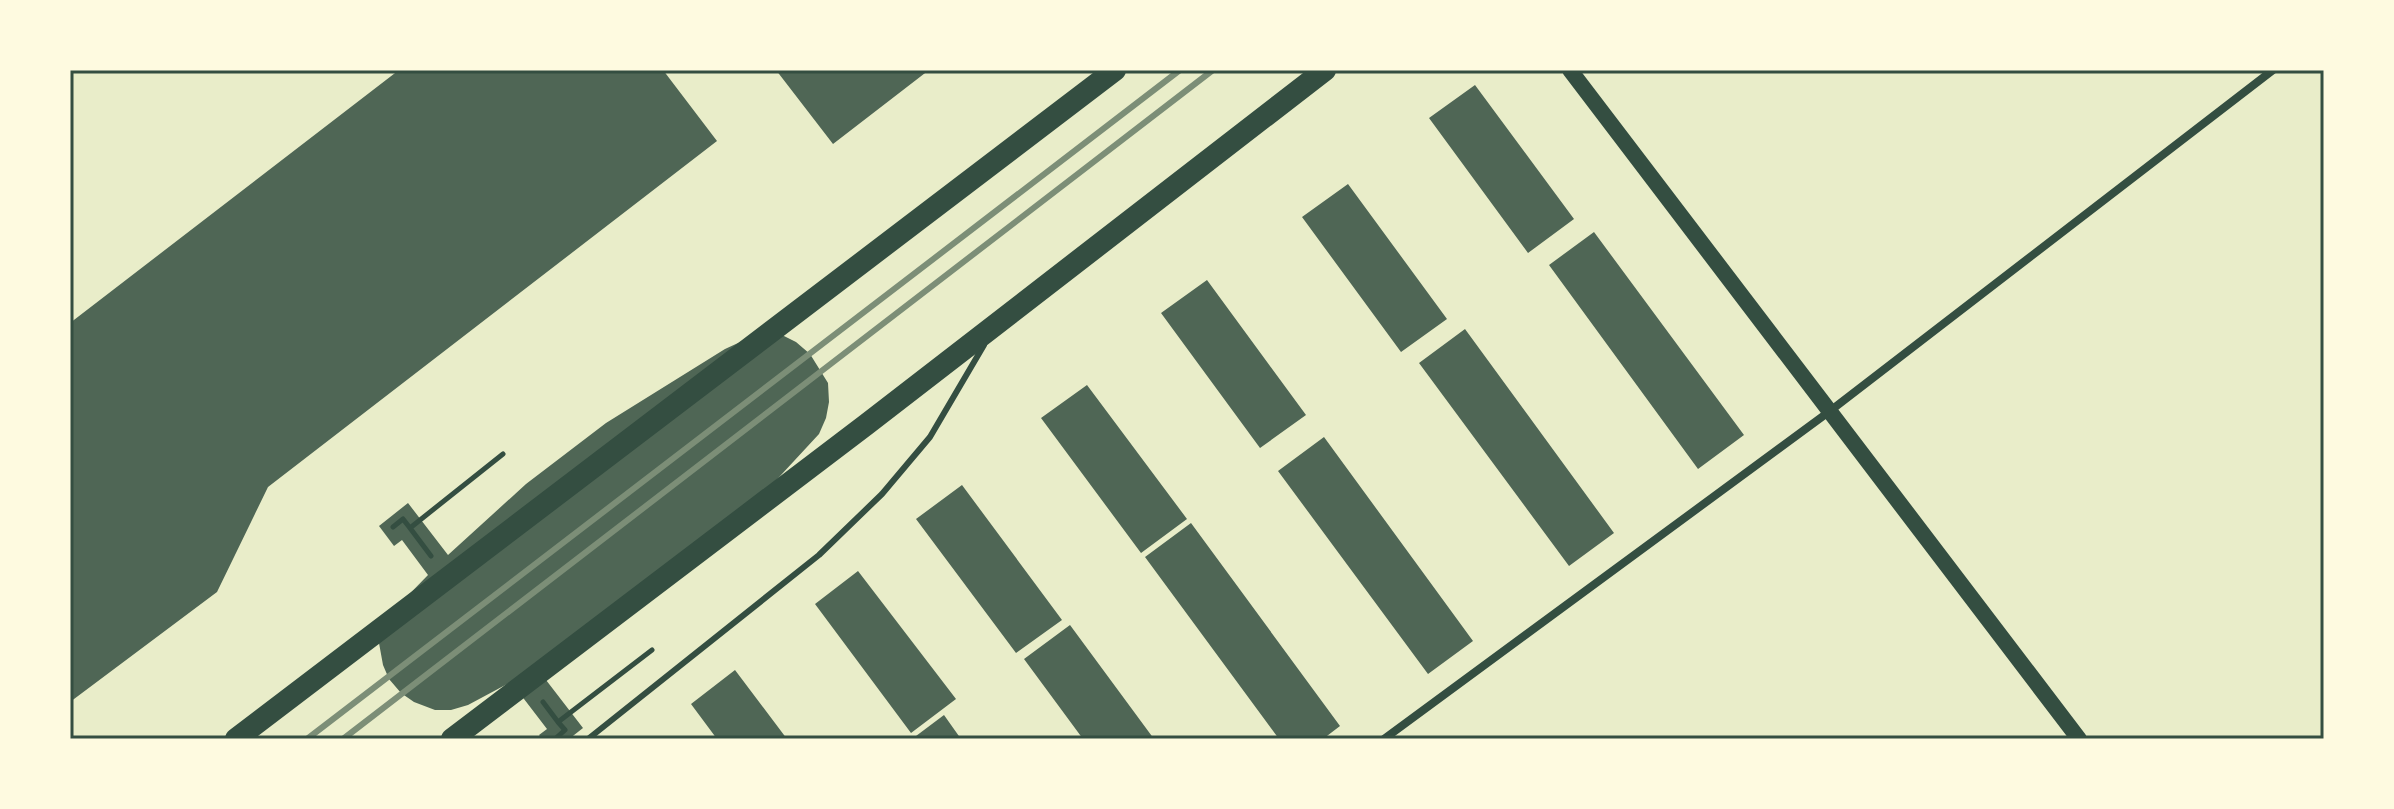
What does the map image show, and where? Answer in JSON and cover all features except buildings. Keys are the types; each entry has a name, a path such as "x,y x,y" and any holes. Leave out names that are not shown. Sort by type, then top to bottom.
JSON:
{"highway":[{"path":"236,739 1115,70"},
{"path":"452,739 1325,70"}],"main road":[{"path":"1570,70 2079,739"}],"street":[{"path":"1384,739 1830,411 2273,70"}],"lane":[{"path":"588,739 819,555 882,494 930,437 994,326"}],"path":[{"path":"410,528 503,454"},
{"path":"393,527 403,519 438,565"},
{"path":"571,712 652,650"},
{"path":"555,739 565,730 558,722"}],"railway":[{"path":"307,739 1180,70"},
{"path":"343,739 1213,70"}]}
